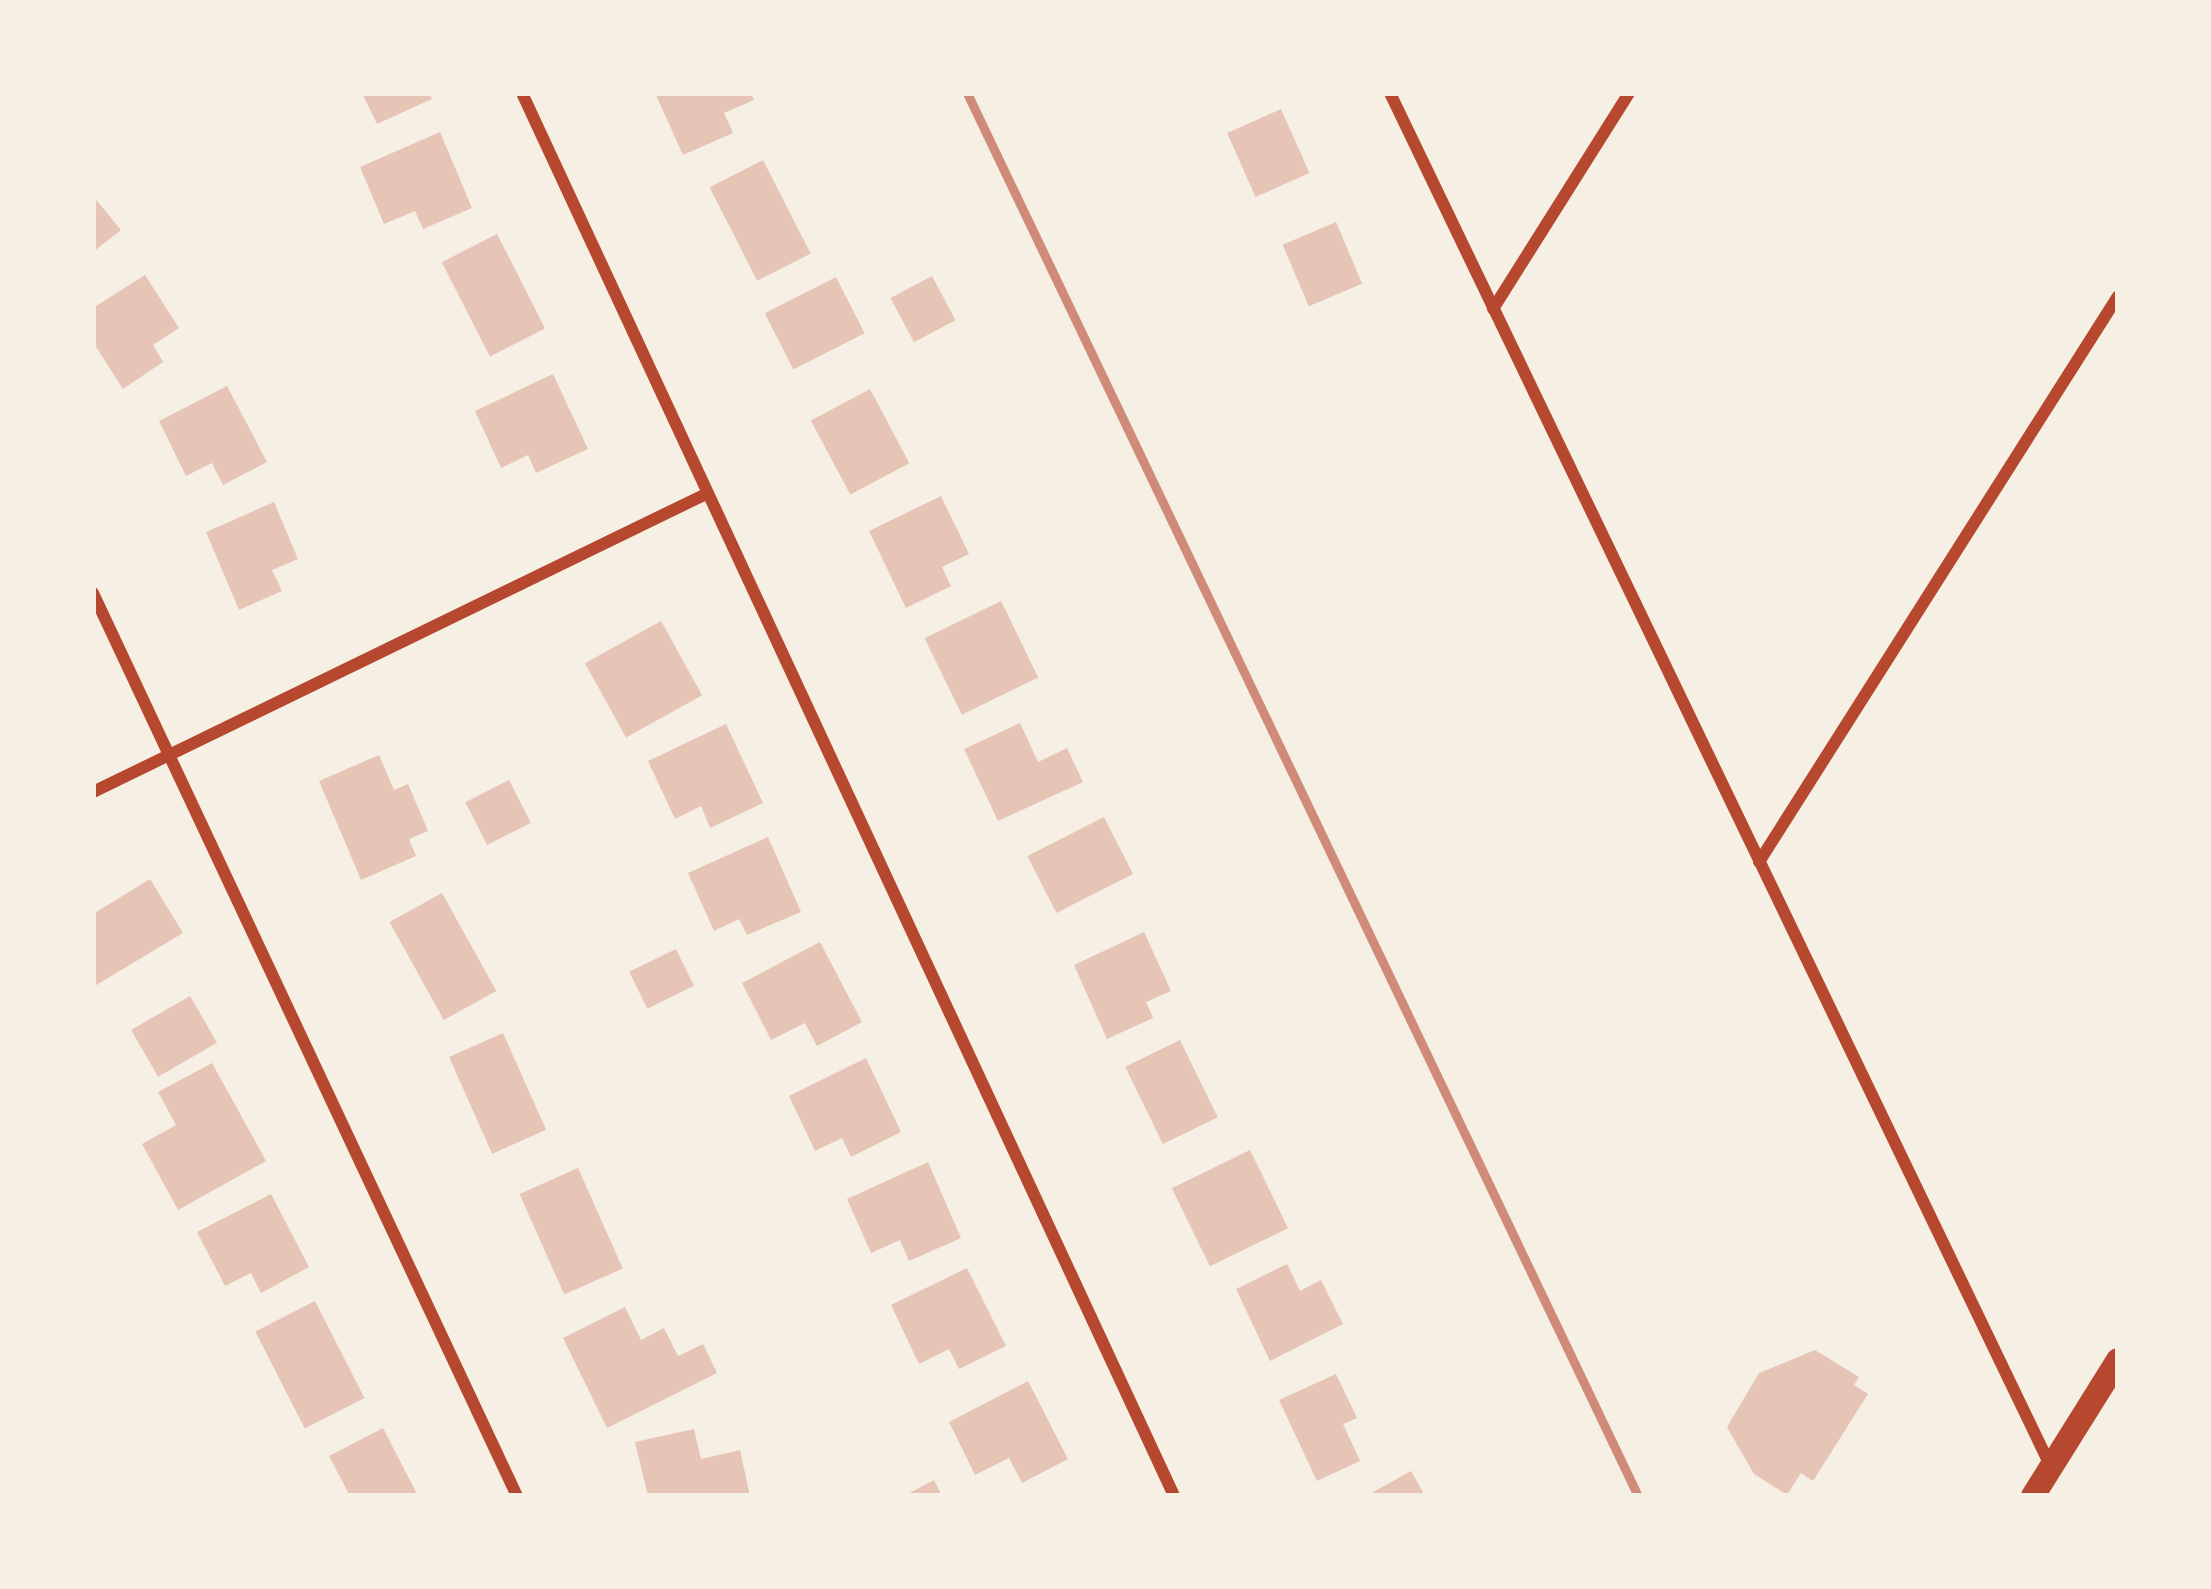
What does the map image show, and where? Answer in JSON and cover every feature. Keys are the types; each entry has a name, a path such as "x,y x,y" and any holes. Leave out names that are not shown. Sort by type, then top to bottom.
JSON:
{"main road":[{"path":"2033,1496 2118,1360"}],"street":[{"path":"522,93 1174,1496"},
{"path":"1390,93 2051,1467"},
{"path":"1493,309 1629,93"},
{"path":"1759,862 2118,296"},
{"path":"93,792 166,752 706,494"},
{"path":"93,593 517,1496"}],"building":[{"path":"362,93 429,93 432,99 377,124"},
{"path":"655,93 751,93 754,100 724,113 733,133 683,155"},
{"path":"1281,109 1309,173 1256,197 1227,133"},
{"path":"440,132 472,208 423,229 415,211 384,224 360,167"},
{"path":"763,160 811,254 757,281 710,187"},
{"path":"93,196 121,230 93,252"},
{"path":"1336,222 1362,284 1309,306 1283,245"},
{"path":"497,234 545,328 490,357 442,262"},
{"path":"145,275 179,328 153,345 163,362 123,389 93,342 93,308"},
{"path":"932,276 955,320 914,342 891,298"},
{"path":"836,277 865,333 793,369 765,313"},
{"path":"553,374 588,449 536,473 528,455 501,468 475,411"},
{"path":"227,386 267,462 223,485 212,463 186,476 159,421"},
{"path":"870,389 909,463 850,495 811,420"},
{"path":"941,496 969,554 942,567 951,586 906,608 869,531"},
{"path":"274,502 298,559 272,570 282,591 239,610 206,532"},
{"path":"1001,601 1038,677 962,715 925,638"},
{"path":"661,621 702,695 626,738 585,663"},
{"path":"1020,723 1038,762 1067,748 1083,782 998,821 964,749"},
{"path":"726,724 763,803 710,828 701,806 675,819 648,761"},
{"path":"379,755 394,790 408,784 428,831 409,839 416,856 361,880 319,781"},
{"path":"509,780 531,823 487,845 465,802"},
{"path":"1104,817 1133,874 1056,913 1027,856"},
{"path":"768,837 801,912 747,935 739,919 714,931 688,873"},
{"path":"150,879 183,933 93,987 93,914"},
{"path":"442,893 496,991 444,1020 390,922"},
{"path":"1144,932 1171,991 1146,1002 1153,1018 1107,1039 1074,965"},
{"path":"820,942 862,1022 817,1046 805,1023 771,1040 742,983"},
{"path":"676,949 694,986 647,1009 629,972"},
{"path":"190,996 217,1043 158,1077 131,1030"},
{"path":"503,1033 546,1130 492,1154 449,1057"},
{"path":"1180,1040 1218,1117 1163,1144 1125,1067"},
{"path":"866,1058 901,1132 851,1157 842,1138 815,1151 789,1096"},
{"path":"212,1063 266,1161 178,1210 142,1144 176,1125 158,1092"},
{"path":"1250,1150 1288,1228 1210,1266 1172,1188"},
{"path":"928,1162 961,1238 909,1261 900,1240 871,1253 847,1199"},
{"path":"578,1168 623,1268 564,1295 520,1194"},
{"path":"271,1194 309,1267 261,1293 251,1273 225,1286 197,1232"},
{"path":"1287,1264 1300,1291 1321,1280 1343,1324 1270,1361 1236,1289"},
{"path":"967,1268 1006,1346 959,1369 949,1349 919,1364 891,1305"},
{"path":"315,1301 364,1398 305,1429 255,1331"},
{"path":"625,1307 641,1340 664,1328 678,1356 703,1344 717,1373 607,1428 563,1338"},
{"path":"1815,1350 1859,1377 1854,1385 1868,1394 1813,1481 1801,1473 1787,1495 1754,1474 1727,1427 1759,1373"},
{"path":"1336,1374 1357,1418 1343,1424 1360,1461 1317,1481 1279,1400"},
{"path":"1028,1381 1068,1459 1022,1483 1009,1458 975,1475 949,1422"},
{"path":"383,1428 418,1496 350,1496 329,1456"},
{"path":"694,1429 701,1459 740,1450 750,1496 648,1496 635,1442"},
{"path":"1411,1471 1425,1496 1366,1496"},
{"path":"934,1480 942,1496 904,1496"}],"railway":[{"path":"967,93 1638,1496"}]}
